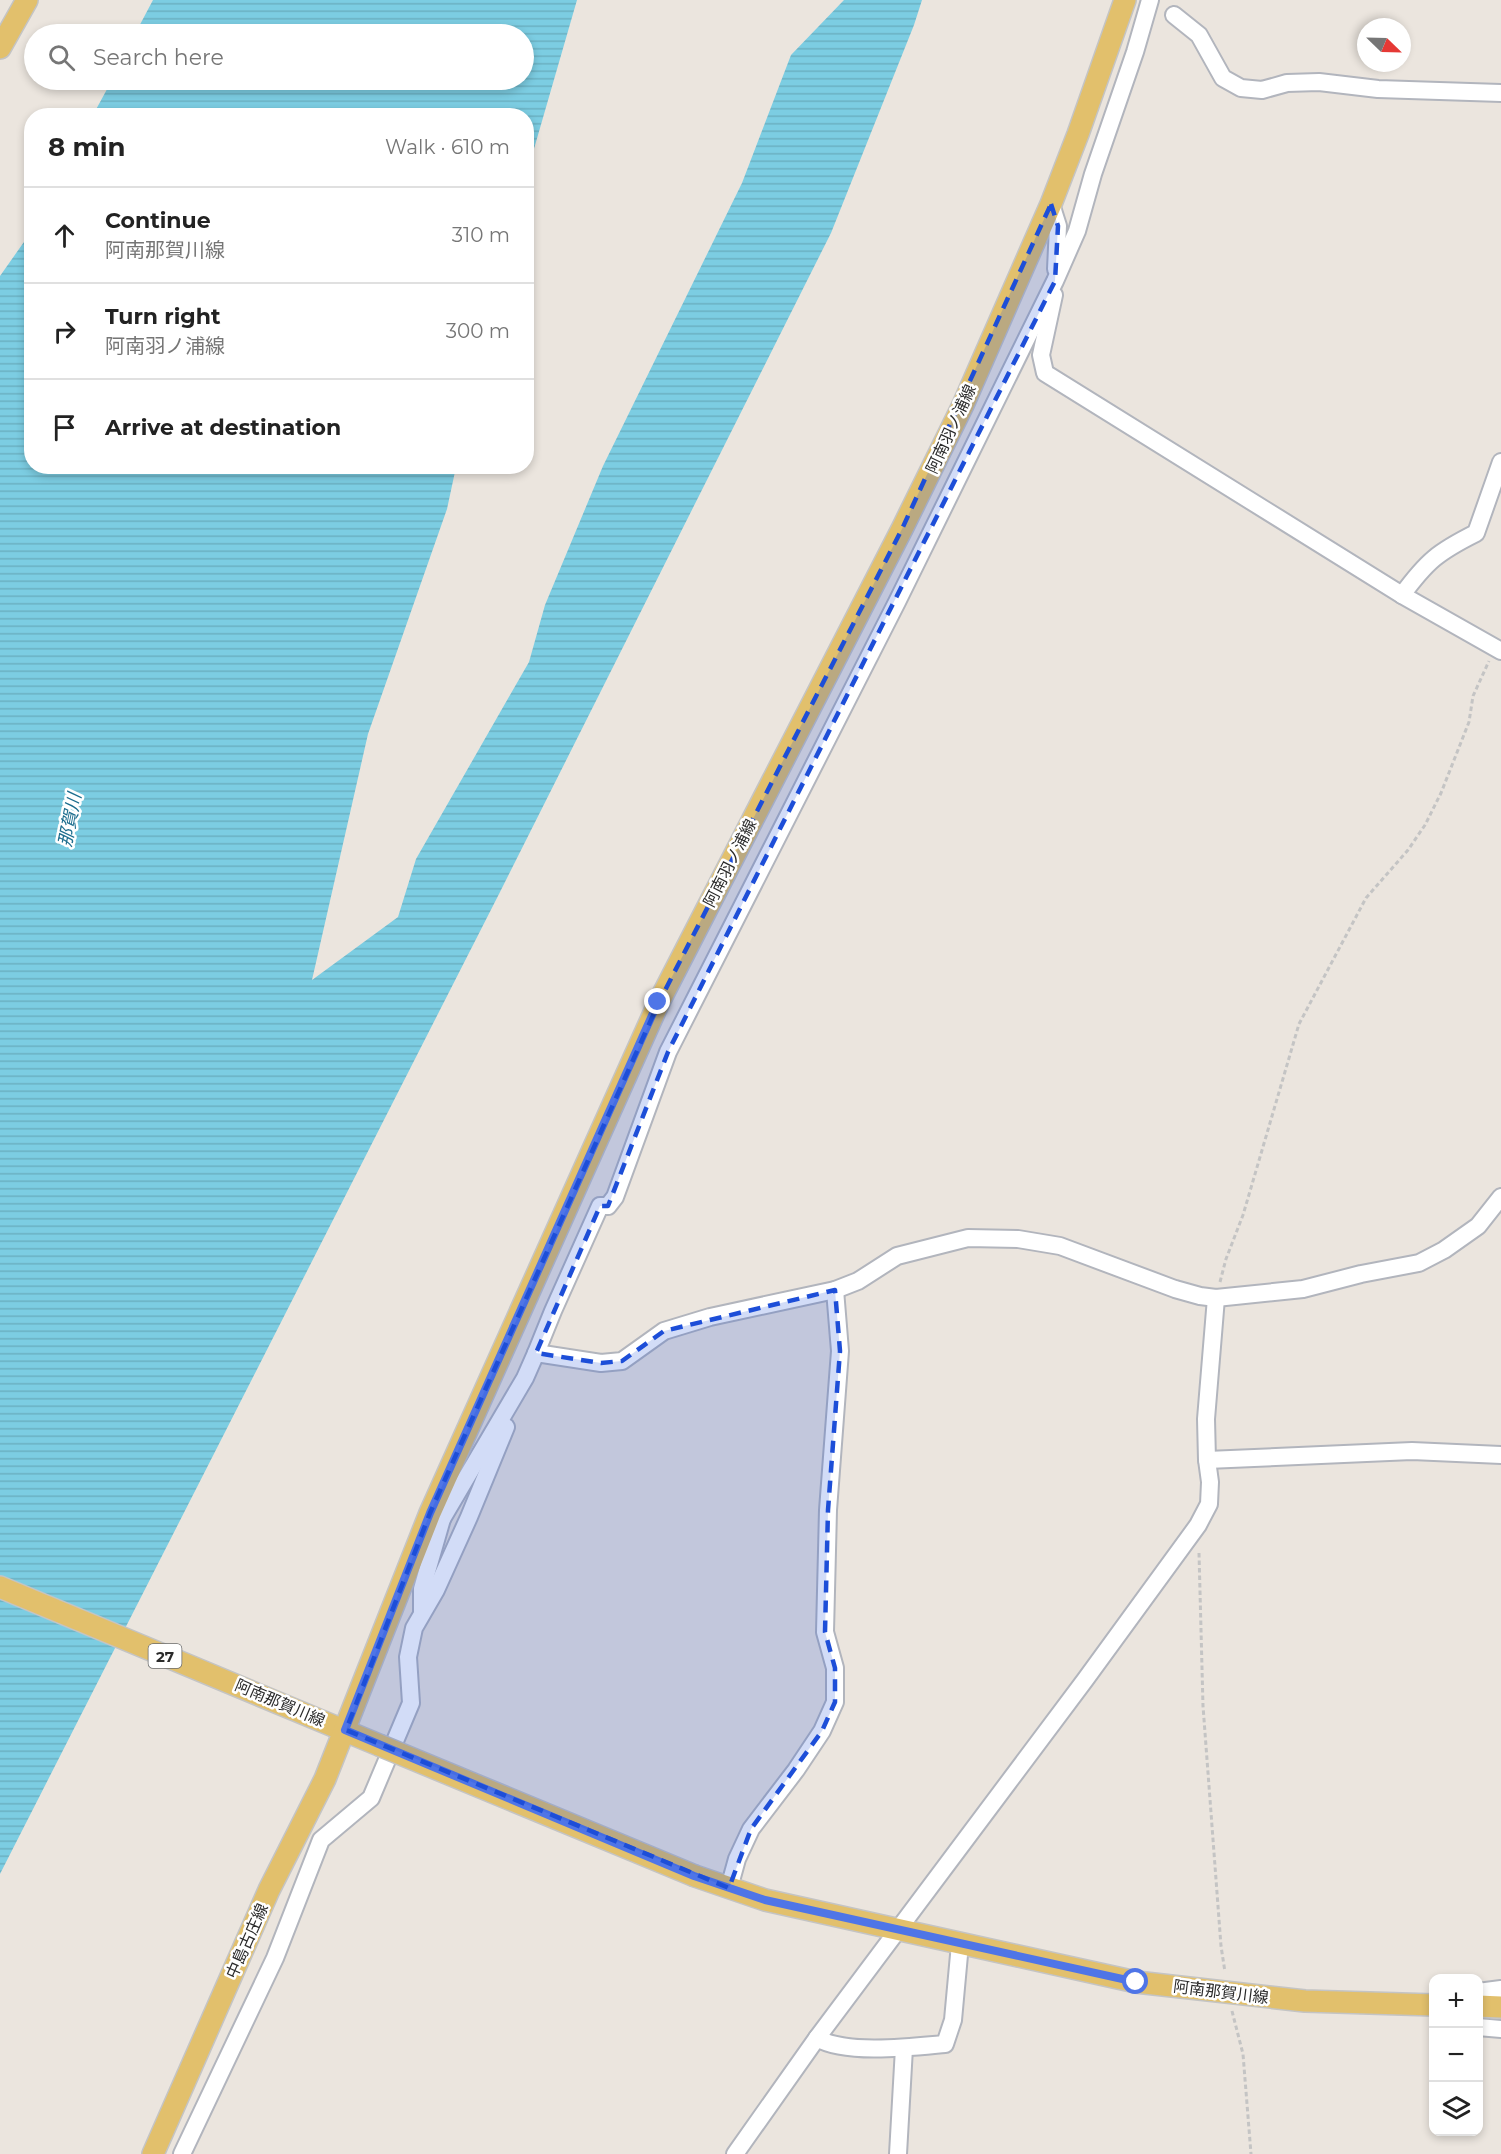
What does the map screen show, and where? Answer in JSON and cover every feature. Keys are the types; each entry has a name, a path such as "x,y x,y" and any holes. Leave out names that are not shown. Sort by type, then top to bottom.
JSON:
{"main road":[{"path":"0,48 27,0"},
{"name":"阿南羽ノ浦線","path":"338,1727 436,1516 658,1002 913,508 963,405 1051,204 1125,0"},
{"name":"阿南那賀川線","path":"0,1587 694,1876 765,1900 1136,1982 1305,2001 1429,2005"},
{"name":"中島古庄線","path":"153,2154 269,1890 325,1779 338,1727"},
{"path":"1483,2006 1501,2007"}],"street":[{"path":"182,2154 275,1958 321,1840 371,1798 411,1703 408,1658 414,1628 436,1590 470,1517 553,1311 600,1206 608,1206 615,1197 668,1052 897,602 1055,282 1077,231 1093,174 1135,52 1150,0"},
{"path":"1174,15 1198,35 1223,78 1241,88 1262,90 1287,83 1319,82 1378,89 1501,93"},
{"path":"1051,204 1058,226 1053,304 1041,355 1045,372 1402,595 1498,650"},
{"path":"1402,595 1421,569 1444,549 1476,533 1501,462"},
{"path":"537,1353 601,1363 622,1361 664,1331 710,1317 835,1290 858,1281 897,1256 968,1238 1018,1239 1060,1246 1175,1289 1216,1298 1303,1289 1361,1274 1419,1263 1444,1250 1478,1226 1501,1197"},
{"path":"729,1888 736,1859 752,1829 822,1731 835,1702 835,1668 825,1632 828,1510 840,1352 835,1290"},
{"path":"735,2154 817,2038 1092,1671 1198,1525 1209,1503 1206,1419 1216,1298"},
{"path":"422,1615 422,1589 436,1516 525,1378"},
{"path":"1207,1460 1412,1450 1501,1455"},
{"path":"817,2038 837,2047 904,2048 945,2044 953,2019 960,1944"},
{"path":"1483,1991 1501,1989"},
{"path":"1483,2027 1501,2029"},
{"path":"898,2154 904,2048"}],"path":[{"path":"1216,1298 1299,1024 1366,898 1408,849 1425,825 1441,793 1469,722 1473,696 1498,650"},
{"path":"1198,1525 1203,1706 1221,1946 1228,1994 1243,2054 1251,2154"}],"highlighted area":[{"path":"1051,204 1058,226 1055,281 668,1052 608,1206 600,1206 536,1353 601,1363 622,1361 664,1331 835,1290 840,1351 828,1510 825,1632 835,1668 835,1702 822,1731 751,1829 729,1888 346,1730 430,1513 659,1002 902,529"}],"water":[{"path":"153,0 577,0 534,149 534,108 97,108 107,90 534,90 534,24 140,24"},
{"name":"那賀川","path":"844,0 922,0 831,233 499,894 0,1874 0,276 24,242 24,474 454,474 447,509 368,734 312,980 398,917 416,859 529,662 545,605 603,466 742,183 791,55"}],"route":[{"path":"658,1002 430,1513 345,1730 694,1876 765,1900 1136,1982"}]}
